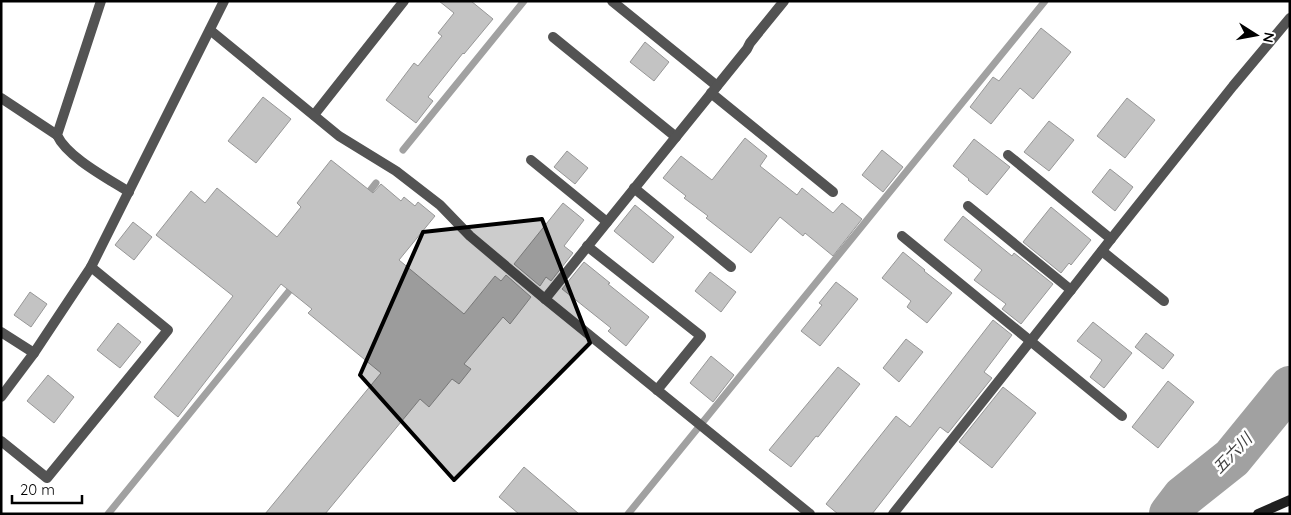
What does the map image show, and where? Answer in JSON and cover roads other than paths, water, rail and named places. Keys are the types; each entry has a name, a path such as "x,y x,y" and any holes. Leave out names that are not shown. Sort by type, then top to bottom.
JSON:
{"street":[{"path":"56,135 101,1"},
{"path":"1,397 34,353 91,267 224,1"},
{"path":"314,115 404,1"},
{"path":"612,1 833,192"},
{"path":"545,299 784,1"},
{"path":"893,514 1233,86 1290,18"},
{"path":"210,30 339,136 396,171 440,205 470,236 545,299 810,514"},
{"path":"553,36 676,137"},
{"path":"1,98 56,135 72,155 129,192"},
{"path":"1008,155 1111,239"},
{"path":"531,160 607,222"},
{"path":"634,188 731,267"},
{"path":"968,206 1071,290"},
{"path":"902,236 1122,416"},
{"path":"588,246 701,336 657,390"},
{"path":"1102,250 1164,301"},
{"path":"1,441 47,478 168,330 91,267"},
{"path":"1,332 34,353"},
{"path":"1258,514 1276,510 1290,500"}],"waterway":[{"path":"403,150 524,1"},
{"path":"628,514 1045,1"},
{"path":"365,197 376,183"},
{"path":"108,514 294,285"},
{"name":"五六川","path":"1170,514 1183,497 1232,458 1290,387"}]}
